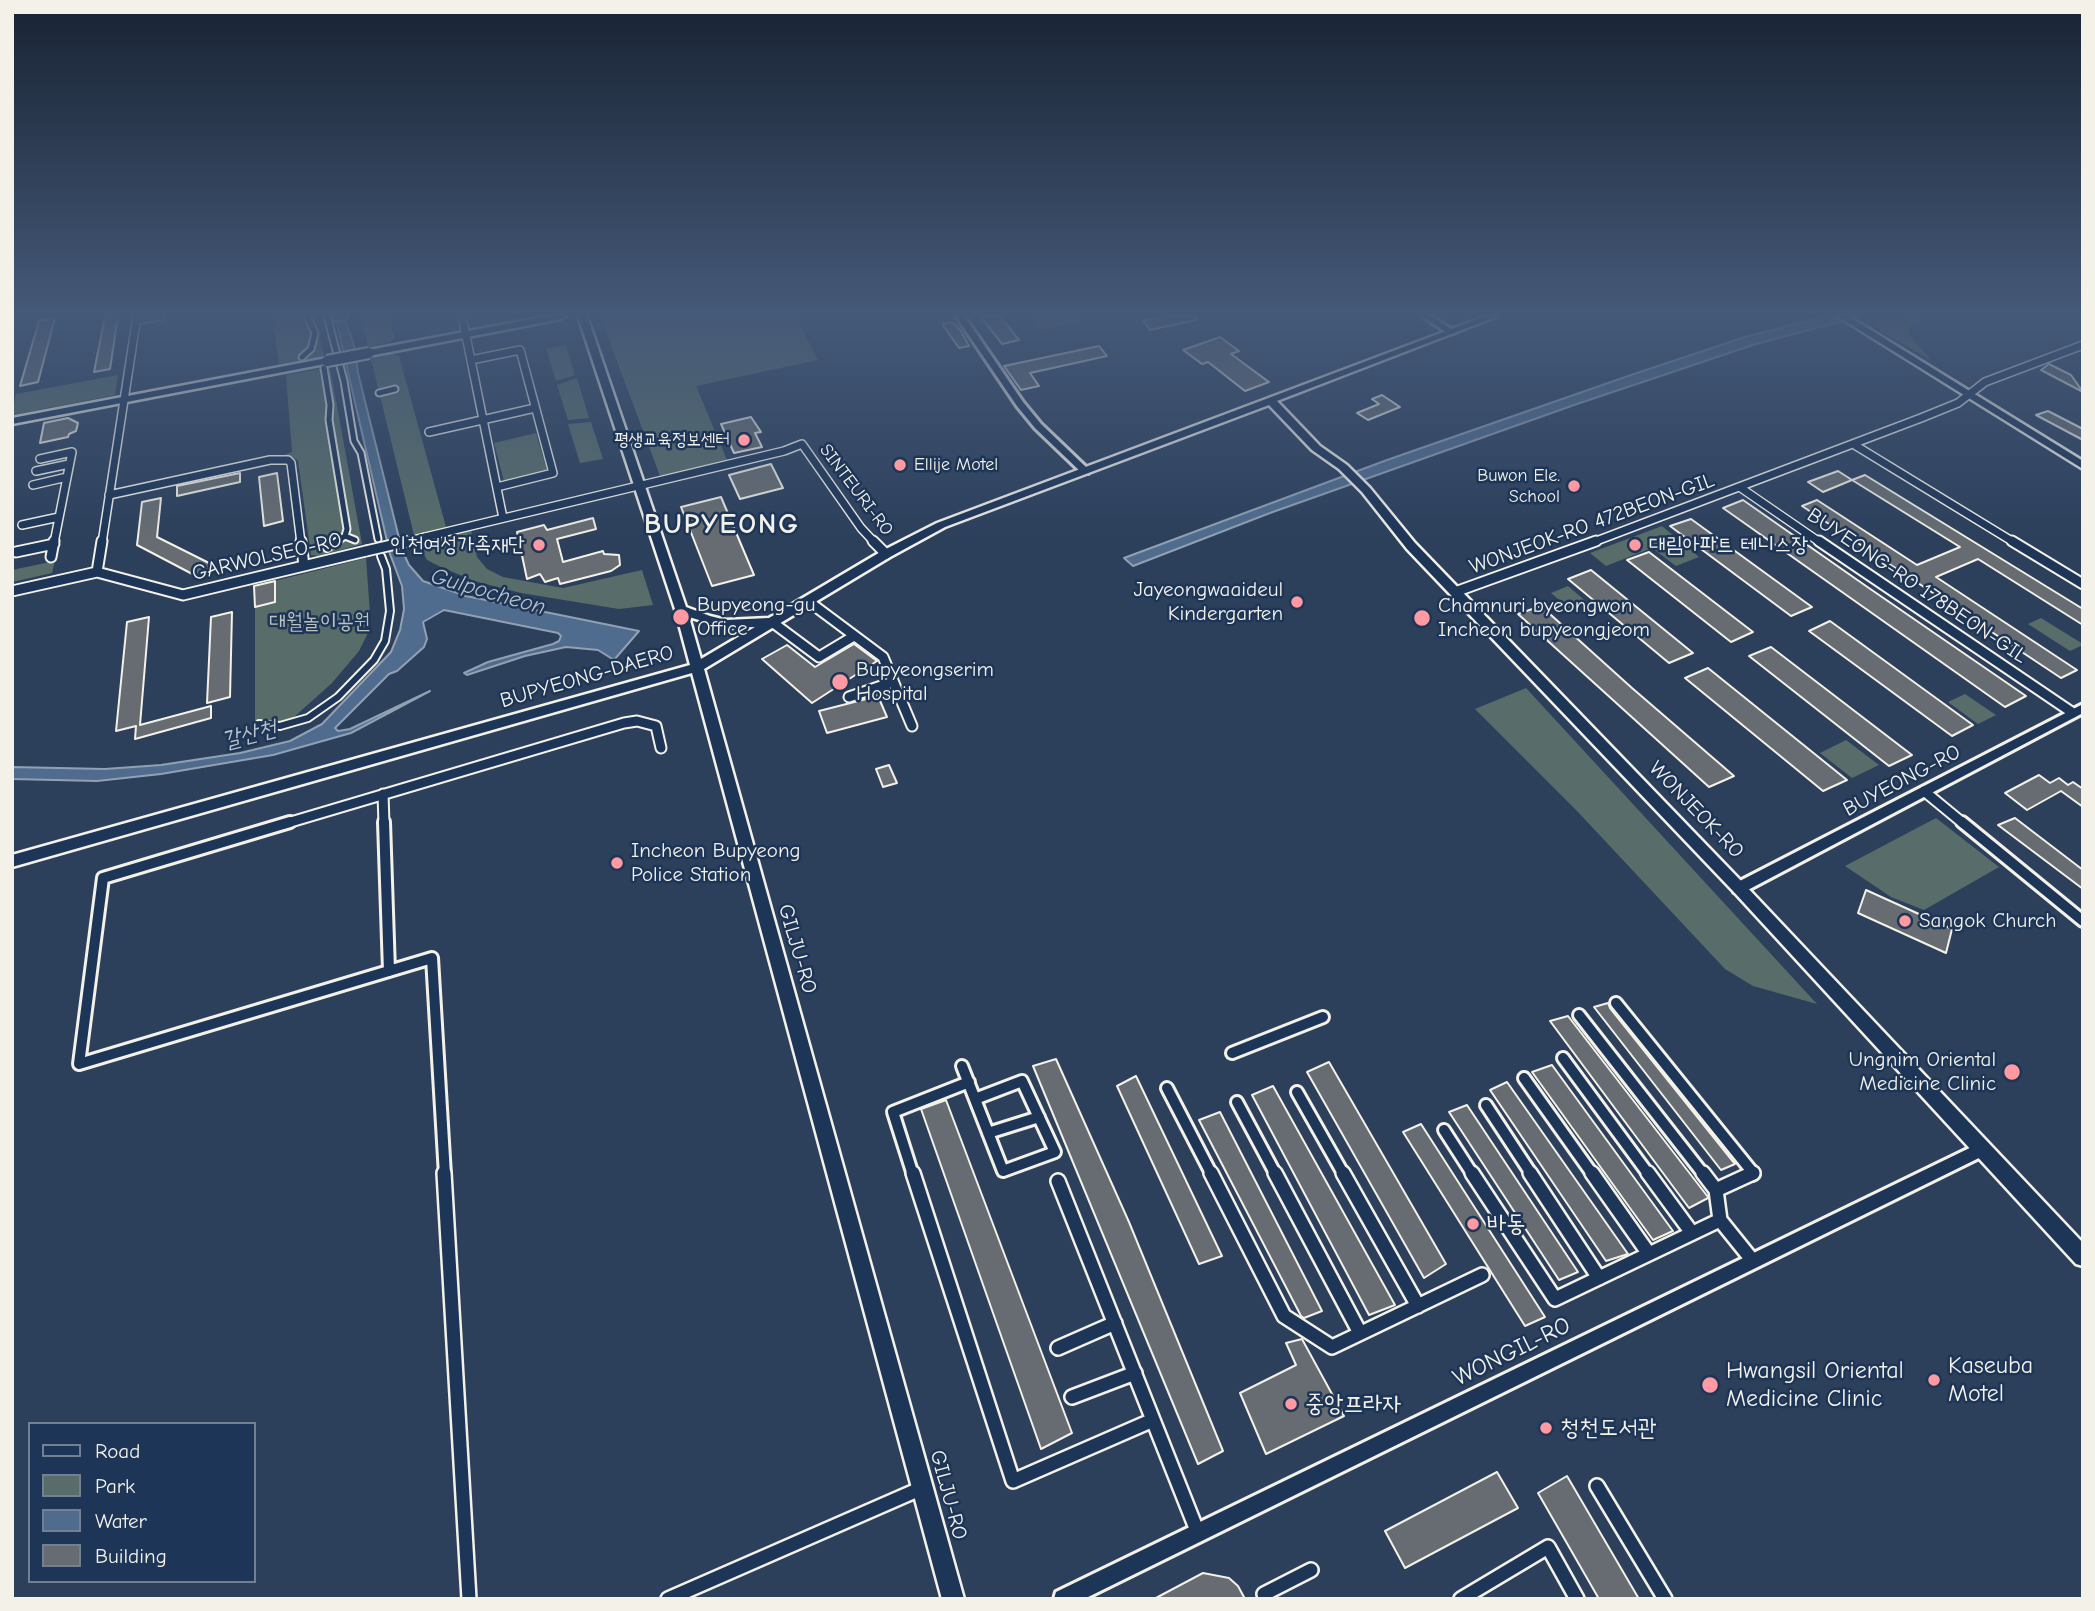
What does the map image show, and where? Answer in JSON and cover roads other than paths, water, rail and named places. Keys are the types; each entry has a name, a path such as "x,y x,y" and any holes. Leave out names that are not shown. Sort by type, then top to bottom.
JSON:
{"main road":[{"path":"12,421 173,391"},
{"name":"GILJU-RO","path":"608,391 681,609 695,668 953,1599"},
{"name":"BUPYEONG-DAERO","path":"12,861 695,668 886,554 955,519 1297,391"},
{"path":"1964,391 2083,466"},
{"name":"WONJEOK-RO","path":"1271,401 1316,448 1343,467 1366,490 1411,546 1739,888 2083,1257"},
{"path":"681,609 707,620 726,624 772,622"}],"street":[{"path":"97,572 125,391"},
{"path":"328,391 329,420 347,517 345,536"},
{"path":"346,391 354,441 361,453 378,539"},
{"path":"379,393 386,391"},
{"path":"477,391 503,518 641,485"},
{"path":"497,487 553,474 531,391"},
{"path":"1012,391 1026,411 1085,471"},
{"name":"WONJEOK-RO 472BEON-GIL","path":"1455,592 1741,488 1958,403 1970,391"},
{"path":"429,432 535,408"},
{"name":"SINTEURI-RO","path":"641,485 785,452 802,444 862,528 886,554"},
{"path":"1853,444 2083,584"},
{"path":"40,459 72,453 51,557"},
{"path":"109,495 270,460 288,460 291,463 304,566"},
{"path":"36,471 69,464"},
{"path":"33,485 67,477"},
{"name":"BUYEONG-RO 178BEON-GIL","path":"1741,488 2078,710"},
{"path":"22,525 59,517"},
{"name":"GARWOLSEO-RO","path":"12,591 97,572 183,595 503,518"},
{"path":"345,536 355,540"},
{"path":"327,548 345,536"},
{"path":"16,552 54,544"},
{"path":"259,724 280,726 308,718 338,697 374,660 385,640 390,611 386,569 381,556"},
{"path":"808,601 883,657 912,726"},
{"path":"772,622 819,657 854,636"},
{"path":"849,697 893,682"},
{"name":"BUYEONG-RO","path":"1739,888 2078,710"},
{"path":"469,1599 432,958 79,1064 103,878 637,721 656,726 661,748"},
{"path":"1924,791 2083,921"},
{"path":"383,794 389,971"},
{"path":"1616,1003 1755,1174 1716,1190"},
{"path":"1579,1015 1716,1190 1720,1220 1753,1261"},
{"path":"1232,1053 1323,1017"},
{"path":"1563,1058 1692,1233"},
{"path":"962,1066 1003,1171 1055,1152 1022,1081 975,1099"},
{"path":"1524,1078 1649,1254"},
{"path":"969,1082 893,1112 1013,1481 1153,1420"},
{"path":"1167,1088 1284,1316 1332,1347 1482,1275"},
{"path":"1297,1092 1418,1306"},
{"path":"1237,1102 1360,1333"},
{"path":"1486,1105 1599,1278"},
{"path":"988,1133 1039,1117"},
{"path":"1444,1130 1555,1299 1720,1220"},
{"name":"WONGIL-RO","path":"1063,1599 1982,1149"},
{"path":"1058,1181 1198,1533"},
{"path":"1058,1348 1115,1323"},
{"path":"1072,1397 1135,1373"},
{"path":"1597,1486 1665,1599"},
{"path":"668,1599 922,1488"},
{"path":"1461,1599 1548,1547 1577,1599"},
{"path":"1266,1599 1264,1594 1311,1570"}],"water":[{"path":"352,391 363,391 402,550 409,565 423,581 466,596 639,631 614,660 598,650 566,647 525,656 467,675 464,673 488,662 553,644 559,641 561,636 558,633 444,610 423,622 427,639 424,647 397,671 389,674 335,728 338,731 350,729 430,691 351,733 273,755 161,774 97,781 12,779 12,767 105,769 161,765 240,753 290,741 322,724 391,652 400,630 404,609 402,586 390,554"},
{"path":"1585,391 1615,391 1270,513 1133,566 1124,558 1387,460"}],"place":[{"name":"평생교육정보센터","path":"744,440"},
{"name":"Ellije Motel","path":"900,465"},
{"name":"Buwon Ele. School","path":"1574,486"},
{"name":"인천여성가족재단","path":"539,545"},
{"name":"대림아파트 테니스장","path":"1635,545"},
{"name":"Jayeongwaaideul Kindergarten","path":"1297,602"},
{"name":"Bupyeong-gu Office","path":"681,617"},
{"name":"Chamnuri byeongwon Incheon bupyeongjeom","path":"1422,618"},
{"name":"Bupyeongserim Hospital","path":"840,682"},
{"name":"Incheon Bupyeong Police Station","path":"617,863"},
{"name":"Sangok Church","path":"1905,921"},
{"name":"Ungnim Oriental Medicine Clinic","path":"2012,1072"},
{"name":"바동","path":"1473,1224"},
{"name":"Kaseuba Motel","path":"1934,1380"},
{"name":"Hwangsil Oriental Medicine Clinic","path":"1710,1385"},
{"name":"중앙프라자","path":"1291,1404"},
{"name":"청천도서관","path":"1546,1428"}],"district":[{"name":"BUPYEONG","path":"722,525"}],"water label":[{"name":"Gulpocheon","path":"488,592"},
{"name":"갈산천","path":"249,735"}],"park label":[{"name":"대월놀이공원","path":"320,622"}]}
